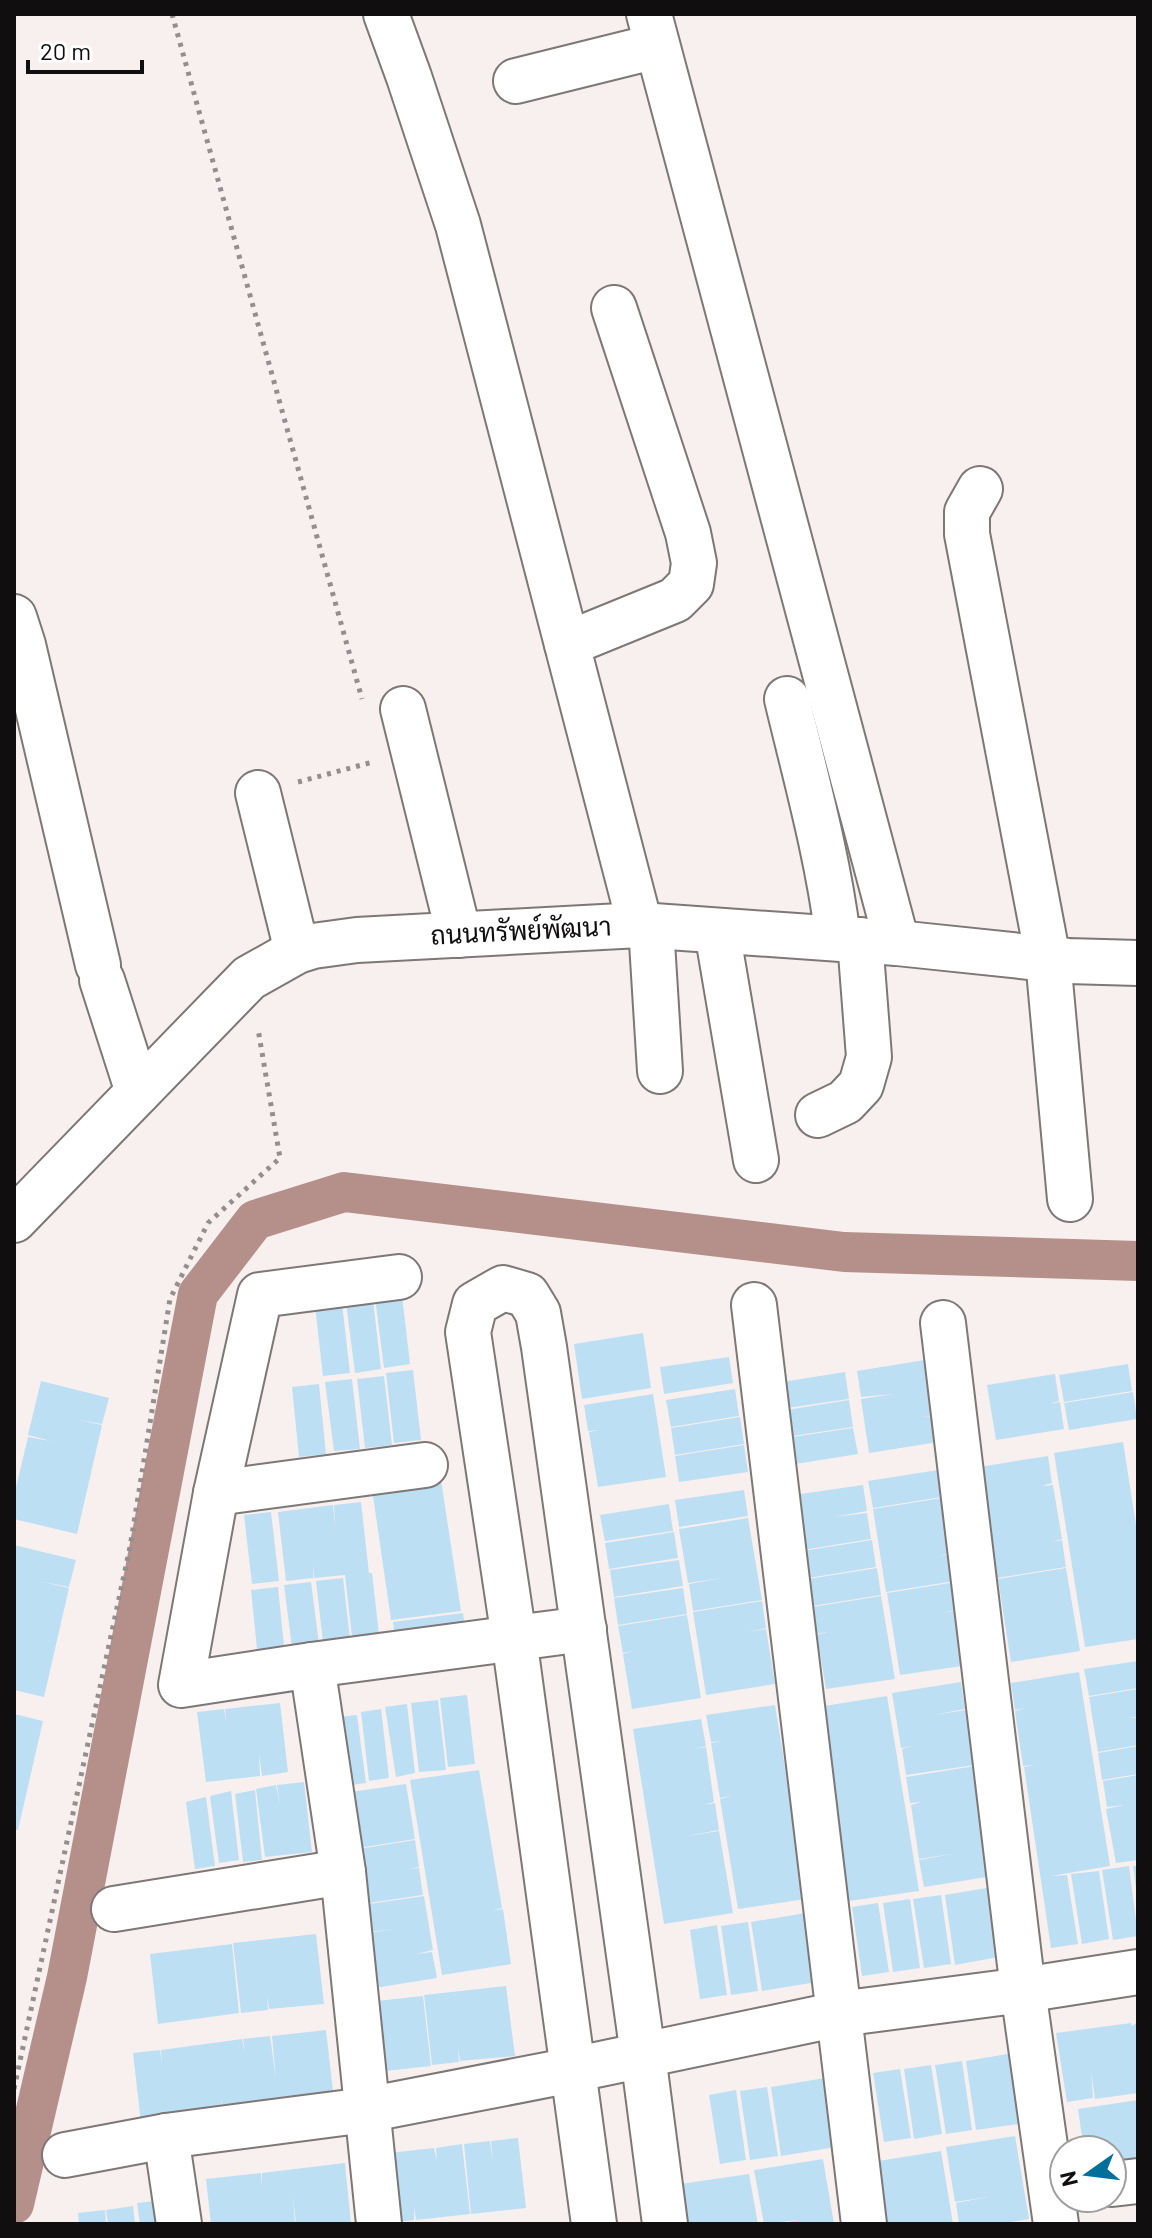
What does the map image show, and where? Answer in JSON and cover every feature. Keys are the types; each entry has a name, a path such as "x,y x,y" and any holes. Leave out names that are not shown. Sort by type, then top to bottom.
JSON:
{"street":[{"path":"386,14 458,225 567,644 646,926 660,1071"},
{"path":"516,81 653,30 865,940 869,1057 861,1085 845,1102 818,1115"},
{"path":"567,644 675,600 691,584 694,563 688,533 614,308"},
{"path":"980,489 967,512 967,534 1048,959 1070,1199"},
{"path":"14,617 100,973 138,1092"},
{"path":"787,699 833,900 865,940"},
{"path":"382,704 459,935"},
{"path":"258,793 297,951"},
{"name":"ถนนทรัพย์พัฒนา","path":"14,1220 249,978 297,951 313,946 357,940 646,926 865,940 1048,959 1138,963"},
{"path":"717,931 756,1160"},
{"path":"399,1277 260,1295 216,1493 181,1685 584,1629"},
{"path":"594,2224 514,1638 468,1332 475,1304 503,1288 527,1295 538,1313 665,2224"},
{"path":"754,1305 864,2224"},
{"path":"943,1323 1023,1990 1048,2145"},
{"path":"216,1493 425,1465"},
{"path":"312,1665 343,1872 379,2224"},
{"path":"114,1909 343,1872"},
{"path":"65,2155 166,2136 366,2110 839,2014 1138,1972"},
{"path":"166,2136 179,2224"}],"path":[{"path":"172,14 382,704"},
{"path":"258,793 379,760"},
{"path":"14,2089 130,1547 170,1299 208,1223 280,1158 249,978"}],"building":[{"path":"402,1295 410,1364 384,1368 375,1298"},
{"path":"373,1300 381,1369 355,1373 346,1303"},
{"path":"342,1303 350,1373 323,1376 315,1306"},
{"path":"643,1333 651,1388 582,1399 574,1344"},
{"path":"729,1357 733,1383 664,1394 660,1367"},
{"path":"925,1360 934,1415 923,1417 934,1416 938,1442 869,1453 861,1399 894,1394 861,1397 857,1371"},
{"path":"1128,1364 1132,1391 1064,1402 1059,1375"},
{"path":"413,1370 421,1440 394,1443 386,1373"},
{"path":"845,1372 849,1399 780,1409 776,1383"},
{"path":"1055,1374 1059,1401 1049,1404 1060,1402 1064,1429 996,1440 987,1385"},
{"path":"384,1376 392,1445 365,1448 357,1379"},
{"path":"352,1379 360,1449 334,1451 325,1382"},
{"path":"41,1381 109,1398 102,1424 79,1420 102,1425 77,1534 14,1519 14,1496 28,1437 51,1441 28,1435"},
{"path":"319,1384 326,1454 299,1457 292,1387"},
{"path":"735,1389 739,1416 671,1427 666,1400"},
{"path":"1133,1392 1137,1419 1069,1430 1064,1403"},
{"path":"653,1394 666,1477 598,1487 589,1432 599,1430 588,1431 584,1405"},
{"path":"849,1400 853,1427 785,1437 780,1411"},
{"path":"740,1417 744,1444 675,1455 671,1428"},
{"path":"853,1428 858,1454 789,1465 785,1438"},
{"path":"1123,1442 1138,1538 1138,1639 1085,1647 1054,1453"},
{"path":"744,1445 748,1472 679,1482 675,1456"},
{"path":"1048,1456 1052,1483 1042,1486 1053,1485 1062,1539 1051,1542 1062,1540 1066,1567 997,1578 979,1467"},
{"path":"938,1470 942,1497 873,1508 868,1481"},
{"path":"440,1473 461,1611 391,1620 371,1482"},
{"path":"863,1485 867,1511 834,1517 867,1513 871,1539 803,1550 794,1495"},
{"path":"744,1490 748,1516 679,1527 675,1500"},
{"path":"942,1498 950,1553 940,1556 951,1554 955,1581 886,1592 873,1509"},
{"path":"361,1502 380,1643 353,1646 345,1575 314,1578 313,1565 313,1578 286,1581 278,1512 333,1505 335,1527 334,1505"},
{"path":"669,1504 673,1531 605,1541 600,1515"},
{"path":"271,1512 279,1581 252,1584 244,1515"},
{"path":"748,1518 762,1600 693,1611 689,1584 721,1578 688,1583 679,1529"},
{"path":"674,1532 678,1558 609,1569 605,1543"},
{"path":"872,1540 876,1567 808,1578 803,1551"},
{"path":"14,1545 76,1560 69,1587 39,1581 69,1588 44,1697 14,1690"},
{"path":"679,1560 683,1586 614,1597 610,1570"},
{"path":"877,1568 881,1595 812,1606 808,1579"},
{"path":"1066,1568 1080,1651 1011,1662 998,1579"},
{"path":"343,1578 351,1648 324,1651 316,1581"},
{"path":"311,1582 320,1652 293,1655 284,1585"},
{"path":"956,1582 960,1609 942,1613 959,1610 969,1665 900,1675 887,1593"},
{"path":"278,1587 285,1656 258,1659 251,1590"},
{"path":"683,1588 687,1614 618,1625 614,1598"},
{"path":"881,1596 895,1679 826,1689 817,1635 827,1632 816,1634 812,1607"},
{"path":"762,1601 766,1628 749,1632 766,1629 775,1684 706,1695 693,1612"},
{"path":"463,1613 466,1640 397,1649 393,1622"},
{"path":"687,1615 701,1698 632,1709 623,1654 633,1651 623,1653 618,1626"},
{"path":"1138,1661 1138,1688 1089,1696 1084,1669"},
{"path":"1079,1672 1110,1866 1051,1876 1067,1875 1078,1944 1051,1948 1024,1767 1034,1765 1023,1766 1015,1711 1025,1708 1015,1710 1011,1683"},
{"path":"961,1682 965,1709 933,1715 966,1710 975,1765 906,1775 902,1749 912,1746 901,1748 892,1693"},
{"path":"1138,1689 1138,1717 1129,1718 1138,1718 1138,1745 1098,1752 1089,1697"},
{"path":"467,1695 475,1764 448,1767 440,1698"},
{"path":"887,1696 919,1891 849,1901 818,1707"},
{"path":"438,1700 446,1770 419,1772 411,1703"},
{"path":"280,1703 288,1772 262,1776 259,1754 260,1776 206,1782 197,1712 224,1709 226,1722 225,1709"},
{"path":"407,1704 415,1773 396,1777 385,1707"},
{"path":"775,1705 806,1899 738,1909 720,1799 731,1796 720,1798 711,1743 721,1741 711,1742 706,1715"},
{"path":"381,1709 389,1778 369,1781 361,1712"},
{"path":"14,1714 43,1721 18,1830 14,1829"},
{"path":"357,1715 366,1783 345,1786 337,1717"},
{"path":"701,1719 706,1746 695,1749 706,1747 714,1802 704,1805 715,1803 719,1830 686,1836 719,1831 733,1913 664,1924 633,1729"},
{"path":"1138,1746 1138,1774 1102,1780 1098,1753"},
{"path":"975,1766 993,1876 924,1887 919,1860 952,1854 919,1859 911,1805 921,1802 910,1803 906,1777"},
{"path":"479,1770 502,1908 492,1911 503,1909 511,1964 442,1975 410,1780"},
{"path":"1138,1775 1138,1860 1116,1863 1106,1809 1124,1805 1107,1807 1103,1781"},
{"path":"304,1782 312,1852 265,1857 256,1789 276,1785 280,1805 277,1785"},
{"path":"406,1784 415,1839 346,1850 337,1794"},
{"path":"255,1790 262,1860 243,1862 235,1794"},
{"path":"231,1791 239,1860 219,1863 210,1796"},
{"path":"206,1797 215,1866 195,1869 186,1802"},
{"path":"415,1840 419,1867 409,1869 419,1868 423,1895 355,1905 346,1851"},
{"path":"1129,1866 1138,1936 1113,1940 1102,1870"},
{"path":"1133,1866 1138,1866 1138,1888 1136,1888"},
{"path":"1099,1871 1109,1939 1082,1944 1071,1874"},
{"path":"999,1886 1009,1955 955,1965 945,1895"},
{"path":"941,1895 951,1964 924,1968 913,1899"},
{"path":"424,1896 433,1950 416,1954 432,1952 437,1978 368,1989 360,1934 393,1929 360,1933 355,1906"},
{"path":"910,1899 920,1968 893,1972 883,1903"},
{"path":"878,1903 889,1972 862,1976 852,1907"},
{"path":"806,1913 817,1982 762,1991 751,1922"},
{"path":"748,1922 758,1991 731,1995 721,1926"},
{"path":"717,1925 727,1995 700,1999 690,1930"},
{"path":"316,1934 324,2004 269,2009 267,1996 268,2010 241,2013 233,1943"},
{"path":"232,1944 239,2013 158,2024 150,1954"},
{"path":"506,1986 515,2056 460,2061 458,2048 459,2062 432,2065 424,1995"},
{"path":"423,1996 431,2066 376,2072 368,2002"},
{"path":"1138,2022 1138,2093 1095,2099 1091,2072 1093,2098 1067,2102 1056,2033 1131,2023 1132,2026"},
{"path":"326,2030 334,2100 224,2112 221,2099 222,2112 141,2123 133,2053 160,2050 162,2063 161,2050 242,2039 245,2052 243,2039 270,2036 276,2079 272,2036"},
{"path":"1020,2052 1031,2122 976,2130 966,2061"},
{"path":"962,2061 972,2130 946,2134 935,2065"},
{"path":"931,2065 942,2134 914,2139 904,2069"},
{"path":"900,2069 911,2138 884,2142 873,2073"},
{"path":"825,2078 836,2147 781,2156 771,2087"},
{"path":"767,2087 778,2156 750,2160 740,2091"},
{"path":"736,2090 746,2160 720,2164 709,2095"},
{"path":"1138,2100 1138,2171 1128,2173 1128,2134 1082,2134 1078,2109"},
{"path":"1015,2136 1029,2219 999,2224 959,2224 956,2203 988,2197 955,2202 946,2147"},
{"path":"518,2138 526,2208 471,2214 464,2144 490,2141 493,2163 491,2141"},
{"path":"462,2144 470,2214 416,2220 414,2207 414,2220 387,2223 380,2154 434,2148 437,2161 436,2148"},
{"path":"941,2151 953,2224 882,2224 872,2162"},
{"path":"823,2159 834,2224 787,2222 797,2220 764,2224 754,2170"},
{"path":"345,2163 351,2224 296,2224 293,2196 295,2224 211,2224 206,2179 261,2173 262,2186 262,2173"},
{"path":"749,2174 758,2224 687,2224 680,2184"},
{"path":"164,2200 167,2224 140,2224 137,2203"},
{"path":"133,2206 135,2224 108,2224 106,2210"},
{"path":"105,2210 106,2224 79,2224 78,2213"}],"waterway":[{"path":"14,2204 67,1977 198,1294 255,1220 344,1192 844,1252 1138,1261"}]}
